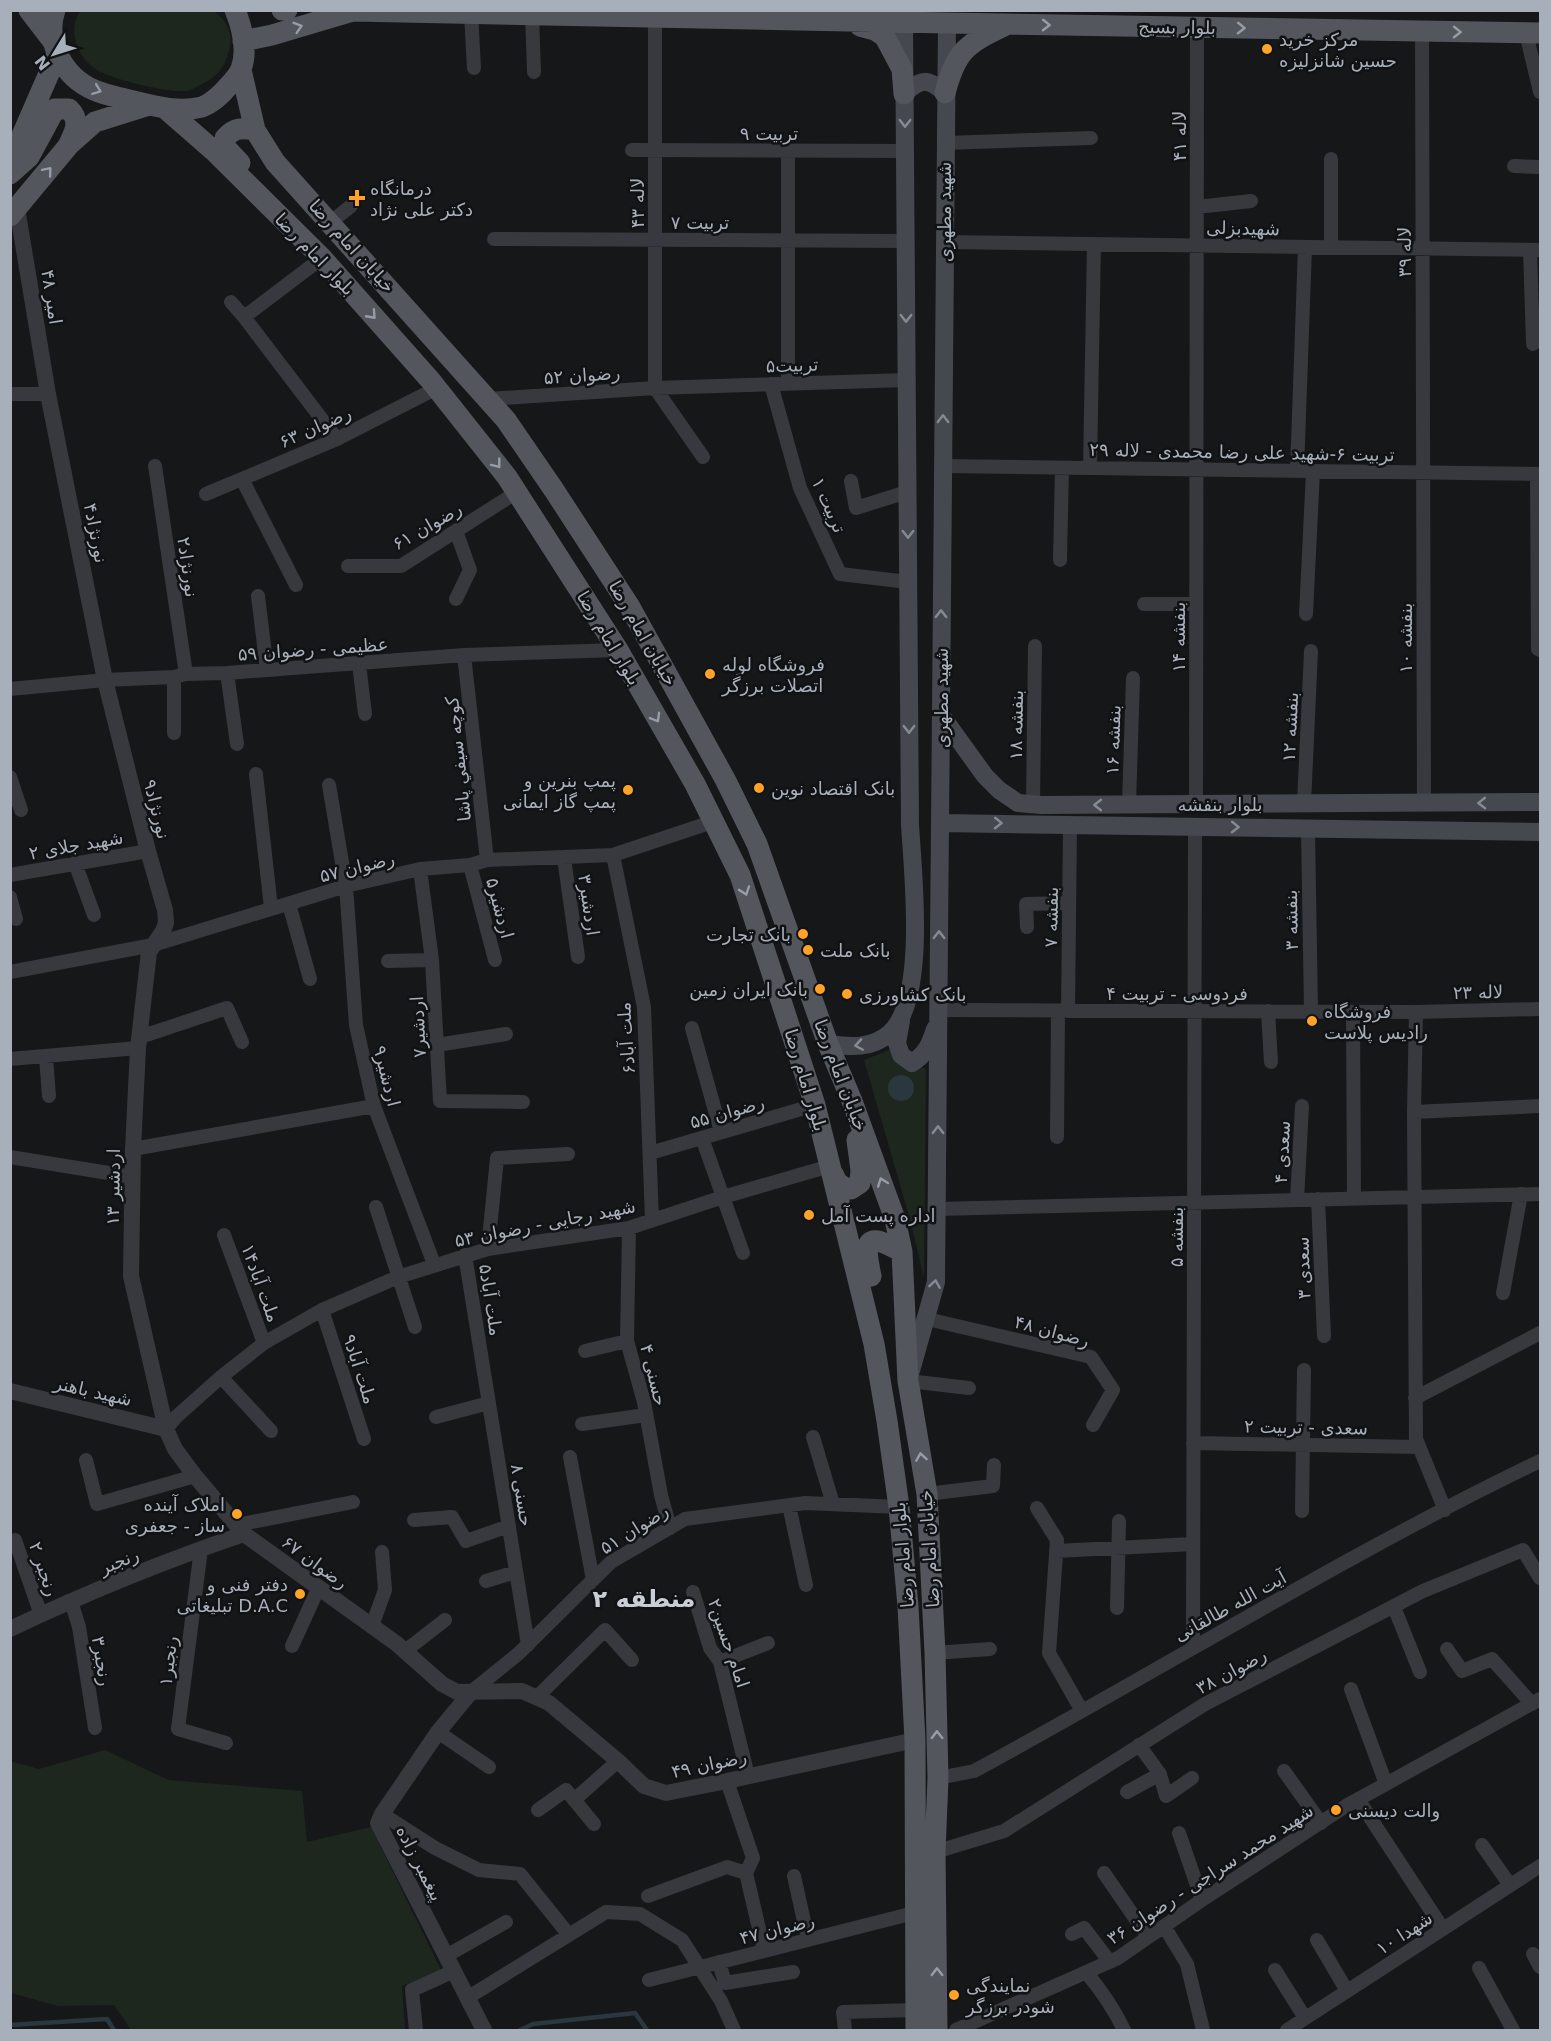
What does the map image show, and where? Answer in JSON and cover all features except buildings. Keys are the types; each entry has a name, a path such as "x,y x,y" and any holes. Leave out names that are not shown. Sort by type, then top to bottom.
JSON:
{"main road":[{"path":"29,10 66,69 93,90 158,107"},
{"path":"10,163 54,47 53,16 55,10"},
{"name":"خیابان امام رضا","path":"235,10 242,26 244,57 241,70 255,130 276,162 506,420 630,607 726,781 757,844 828,1044 852,1101 895,1219 902,1252 908,1381 927,1494 935,1653 938,1778 934,1852 937,2031"},
{"path":"282,10 287,10"},
{"name":"بلوار بسیج","path":"243,40 272,35 353,10 655,17 1003,17 1197,27 1533,33"},
{"path":"850,16 885,37 902,69 904,94"},
{"name":"شهید مطهری","path":"904,17 910,825 915,949 909,996 897,1043 901,1056 912,1063 920,1058 928,1049 939,1015"},
{"name":"شهید مطهری","path":"908,1381 936,1282 947,17"},
{"path":"904,94 914,85 925,81 935,84 945,93 951,69 961,52 1003,17"},
{"path":"14,212 69,145 95,122 158,107 204,106 219,95 241,70"},
{"name":"بلوار امام رضا","path":"158,107 214,151 322,258 436,388 517,492 618,650 715,821 744,886 815,1105 831,1169 874,1344 899,1507 908,1606 915,1740 916,2020"},
{"path":"10,174 29,157 55,109 69,109 75,115 77,126 69,145"},
{"path":"255,130 243,128 232,130 225,138 225,147 287,209 322,258"},
{"path":"909,677 941,677"},
{"name":"بلوار بنفشه","path":"940,715 985,776 1018,803 1540,802"},
{"name":"بلوار بنفشه","path":"940,823 1540,832"},
{"path":"828,1044 854,1048 871,1044 889,1034 901,1021"},
{"path":"831,1169 837,1182 846,1189 851,1189 860,1183 861,1170 852,1101"},
{"path":"874,1344 876,1319 867,1245 872,1241 880,1240 902,1252"}],"street":[{"path":"471,13 474,68"},
{"path":"532,14 534,72"},
{"name":"لاله ۴۳","path":"655,17 655,388"},
{"name":"لاله ۴۱","path":"1197,27 1197,245"},
{"name":"لاله ۳۹","path":"1422,31 1423,472"},
{"path":"1533,33 1540,92"},
{"path":"945,143 1091,138"},
{"name":"تربیت ۹","path":"632,150 905,151"},
{"path":"788,151 788,384"},
{"path":"1331,159 1331,247"},
{"path":"1514,166 1540,167"},
{"path":"1197,207 1251,201"},
{"path":"331,222 351,206"},
{"name":"امیر ۴۸","path":"14,212 48,394"},
{"name":"تربیت ۷","path":"494,239 905,241"},
{"name":"شهیدبزلی","path":"944,242 1535,250"},
{"path":"1090,468 1094,244"},
{"name":"بنفشه ۱۴","path":"1196,804 1197,245"},
{"path":"1297,471 1305,247"},
{"path":"1533,344 1535,250"},
{"path":"244,317 322,258"},
{"path":"231,302 337,439"},
{"name":"تربیت۵","path":"678,387 906,380"},
{"name":"تربیت ۱","path":"771,384 800,488 840,574 908,582"},
{"name":"رضوان ۵۲","path":"488,399 678,387"},
{"name":"رضوان ۶۳","path":"206,494 337,439 436,388"},
{"path":"655,388 703,457"},
{"path":"10,393 48,394"},
{"name":"نورنژاد۴","path":"48,394 105,680"},
{"name":"نورنژاد۲","path":"155,466 180,675 174,733"},
{"name":"تربیت ۶-شهید علی رضا محمدی - لاله ۲۹","path":"942,466 1539,474"},
{"path":"1060,560 1062,468"},
{"path":"1306,614 1313,471"},
{"name":"بنفشه ۱۰","path":"1423,472 1424,804"},
{"path":"1539,474 1538,649 1540,650"},
{"path":"242,479 296,585"},
{"path":"852,481 856,508 908,492"},
{"name":"رضوان ۶۱","path":"348,566 401,566 517,492"},
{"path":"456,531 470,570 456,599"},
{"path":"258,596 267,670"},
{"path":"1143,604 1196,603"},
{"name":"بنفشه ۱۸","path":"1033,804 1035,646"},
{"name":"عظیمی - رضوان ۵۹","path":"10,689 105,680 464,655 618,650"},
{"name":"بنفشه ۱۲","path":"1304,804 1311,651"},
{"name":"كوچه سيفي پاشا","path":"464,655 487,860"},
{"path":"358,664 364,714"},
{"path":"227,673 237,744"},
{"name":"بنفشه ۱۶","path":"1129,804 1133,678"},
{"name":"نورنژاد۹","path":"105,680 165,910 166,923 153,945"},
{"path":"256,774 271,908"},
{"path":"10,777 21,810"},
{"name":"اردشیر۹","path":"329,785 346,886 356,1025 374,1106 434,1264"},
{"name":"رضوان ۵۷","path":"10,972 153,945 346,886 420,869 470,865 487,860 613,855 715,821"},
{"name":"بنفشه ۷","path":"1058,1137 1069,903 1070,825"},
{"name":"بنفشه ۵","path":"1193,1648 1195,827"},
{"name":"بنفشه ۳","path":"1308,829 1311,1011"},
{"name":"شهید جلای ۲","path":"10,875 148,851"},
{"name":"ملت آباد۶","path":"613,855 644,1007 652,1220"},
{"name":"اردشیر۳","path":"564,858 578,957"},
{"path":"75,863 94,915"},
{"name":"اردشیر۵","path":"470,865 495,960"},
{"name":"اردشیر۷","path":"420,869 432,960 440,1101 523,1102"},
{"path":"10,897 16,919"},
{"path":"1027,927 1026,904 1069,903"},
{"path":"289,904 310,979"},
{"name":"اردشیر ۱۳","path":"153,945 148,960 139,1043 133,1149 133,1289 166,1428"},
{"path":"388,961 432,960"},
{"path":"10,1059 46,1057 139,1043 227,1008 242,1041"},
{"name":"لاله ۲۳","path":"1416,1012 1540,1009"},
{"name":"فردوسی - تربیت ۴","path":"939,1015 1063,1011 1416,1012"},
{"path":"1268,1011 1271,1062"},
{"path":"1353,1012 1354,1198"},
{"path":"1416,1012 1414,1113 1416,1439 1445,1510"},
{"path":"692,1028 721,1132"},
{"path":"437,1045 506,1034"},
{"path":"46,1057 49,1096"},
{"name":"رضوان ۵۵","path":"650,1153 815,1105"},
{"path":"133,1149 374,1106"},
{"name":"سعدی ۴","path":"1297,1200 1302,1106"},
{"path":"1414,1113 1540,1106"},
{"path":"702,1138 743,1253"},
{"path":"488,1249 497,1158 568,1154"},
{"path":"10,1157 133,1177"},
{"name":"شهید رجایی - رضوان ۵۳","path":"166,1428 221,1377 264,1343 322,1310 398,1276 488,1249 629,1228 723,1197 831,1169"},
{"path":"1503,1293 1521,1194"},
{"path":"937,1209 1540,1194"},
{"name":"سعدی ۳","path":"1318,1199 1324,1336"},
{"path":"376,1207 415,1327"},
{"name":"حسنی ۴","path":"629,1228 627,1341 646,1415 661,1495 670,1528"},
{"name":"ملت آباد۱۴","path":"224,1235 264,1343"},
{"name":"ملت آباد۵","path":"465,1255 481,1351"},
{"name":"ملت آباد۹","path":"322,1310 364,1439"},
{"name":"رضوان ۴۸","path":"927,1318 1091,1357 1113,1390 1093,1425"},
{"path":"1415,1398 1540,1333"},
{"path":"585,1351 627,1341"},
{"name":"حسنی ۸","path":"481,1351 528,1645"},
{"path":"1302,1511 1304,1370"},
{"path":"221,1377 271,1431"},
{"path":"908,1381 969,1388"},
{"name":"شهید باهنر","path":"10,1391 166,1428"},
{"path":"436,1417 489,1402"},
{"path":"582,1424 646,1415"},
{"name":"رضوان ۶۷","path":"166,1428 175,1449 240,1530 405,1651 442,1684 457,1692 471,1692"},
{"path":"813,1437 833,1504"},
{"name":"سعدی - تربیت ۲","path":"1193,1443 1419,1447"},
{"path":"570,1457 593,1580"},
{"path":"87,1460 97,1504 195,1476"},
{"name":"آیت الله طالقانی","path":"938,1778 974,1772 1193,1648 1445,1510 1540,1461"},
{"path":"927,1494 993,1486 994,1465"},
{"path":"240,1530 353,1502"},
{"name":"رضوان ۵۱","path":"471,1692 528,1645 611,1563 685,1519 805,1503 899,1507"},
{"path":"789,1506 806,1585"},
{"path":"1037,1508 1057,1540 1049,1653 1082,1711"},
{"path":"414,1520 452,1517 465,1541 509,1526"},
{"path":"1117,1608 1119,1521"},
{"name":"رنجبر","path":"10,1629 240,1530"},
{"name":"رنجبر ۲","path":"10,1541 15,1540 41,1615"},
{"path":"1056,1551 1193,1544"},
{"name":"رنجبر۱","path":"201,1548 178,1729 226,1743"},
{"name":"رضوان ۳۸","path":"934,1852 1004,1831 1205,1704 1423,1591 1523,1550 1540,1578"},
{"path":"372,1626 385,1590 382,1552"},
{"path":"486,1581 516,1572"},
{"path":"292,1646 318,1589"},
{"name":"امام حسین۲","path":"693,1592 710,1648 720,1662 748,1776"},
{"name":"رنجبر۳","path":"71,1601 79,1627 95,1728"},
{"path":"1394,1606 1420,1672"},
{"path":"405,1651 445,1620"},
{"path":"537,1696 605,1630 632,1660"},
{"path":"720,1662 768,1643"},
{"path":"935,1653 990,1648"},
{"path":"1448,1649 1462,1671 1492,1659 1536,1702"},
{"path":"1351,1689 1386,1784"},
{"name":"رضوان ۴۹","path":"471,1692 522,1691 549,1702 644,1786 666,1792 915,1740"},
{"name":"پیغمبر زاده","path":"471,1692 438,1732 378,1823 484,2031"},
{"name":"شهید محمد سراجی - رضوان ۳۶","path":"956,2031 1110,1962 1358,1800 1536,1702"},
{"path":"438,1732 489,1767"},
{"path":"1139,1745 1160,1774 1166,1796 1192,1778"},
{"path":"574,1800 618,1761"},
{"path":"1284,1771 1321,1823"},
{"path":"1126,1792 1160,1774"},
{"path":"727,1781 753,1858 746,1873 765,1950"},
{"path":"538,1810 566,1790 594,1824"},
{"path":"1358,1800 1443,1929"},
{"path":"382,1814 435,1848 479,1870 520,1874 569,1935"},
{"path":"1179,1833 1202,1900"},
{"path":"1482,1845 1510,1885"},
{"name":"شهدا ۱۰","path":"1287,2031 1540,1866"},
{"path":"648,1896 727,1867 746,1873"},
{"path":"1104,1873 1148,1937"},
{"path":"794,1876 808,1939"},
{"path":"467,1998 606,1912 640,1914 682,1940 721,2001 734,2031"},
{"name":"رضوان ۴۷","path":"649,1980 914,1913"},
{"path":"416,2031 412,1990 506,1922"},
{"path":"1164,1926 1187,1964 1203,2031"},
{"path":"1072,1934 1084,1928 1110,1962"},
{"path":"1317,1940 1347,1991"},
{"path":"1533,1954 1540,1967"},
{"path":"719,1962 724,1983 793,1972"},
{"path":"1479,1968 1513,2031"},
{"path":"1275,1970 1305,2018"},
{"path":"1086,1972 1104,1996 1124,2031"},
{"path":"845,2031 843,2012 916,2020"}],"shaded area":[{"path":"80,11 214,11 223,19 230,33 231,39 225,63 210,80 189,90 155,88 108,75 86,61 77,45 74,28"},
{"path":"894,1048 910,1068 926,1068 924,1278 911,1223 864,1060"},
{"path":"901,1075 910,1079 914,1088 910,1097 901,1101 892,1097 888,1088 892,1079"},
{"path":"105,1750 168,1780 302,1791 307,1842 371,1827 441,1970 402,1986 405,2030 131,2030 114,2005 58,2006 11,1993 10,1761 39,1769"}],"waterway":[{"path":"520,2030 533,2024 635,2013 647,2030"},
{"path":"10,2025 107,2019 114,2030"}],"place":[{"name":"مرکز خرید حسین شانزلیزه","path":"1267,49"},
{"name":"درمانگاه دکتر علی نژاد","path":"357,198"},
{"name":"فروشگاه لوله اتصلات برزگر","path":"710,674"},
{"name":"بانک اقتصاد نوین","path":"759,788"},
{"name":"پمپ بنرین و پمپ گاز ایمانی","path":"628,790"},
{"name":"بانک تجارت","path":"803,934"},
{"name":"بانک ملت","path":"808,950"},
{"name":"بانک ایران زمین","path":"820,989"},
{"name":"بانک کشاورزی","path":"847,994"},
{"name":"فروشگاه رادیس پلاست","path":"1312,1021"},
{"name":"اداره پست آمل","path":"809,1215"},
{"name":"املاک آینده ساز - جعفری","path":"237,1514"},
{"name":"دفتر فنی و تبلیغاتی D.A.C","path":"300,1594"},
{"name":"والت دیسنی","path":"1336,1810"},
{"name":"نمایندگی شودر برزگر","path":"954,1995"}],"district":[{"name":"منطقه ۲","path":"644,1599"}]}
